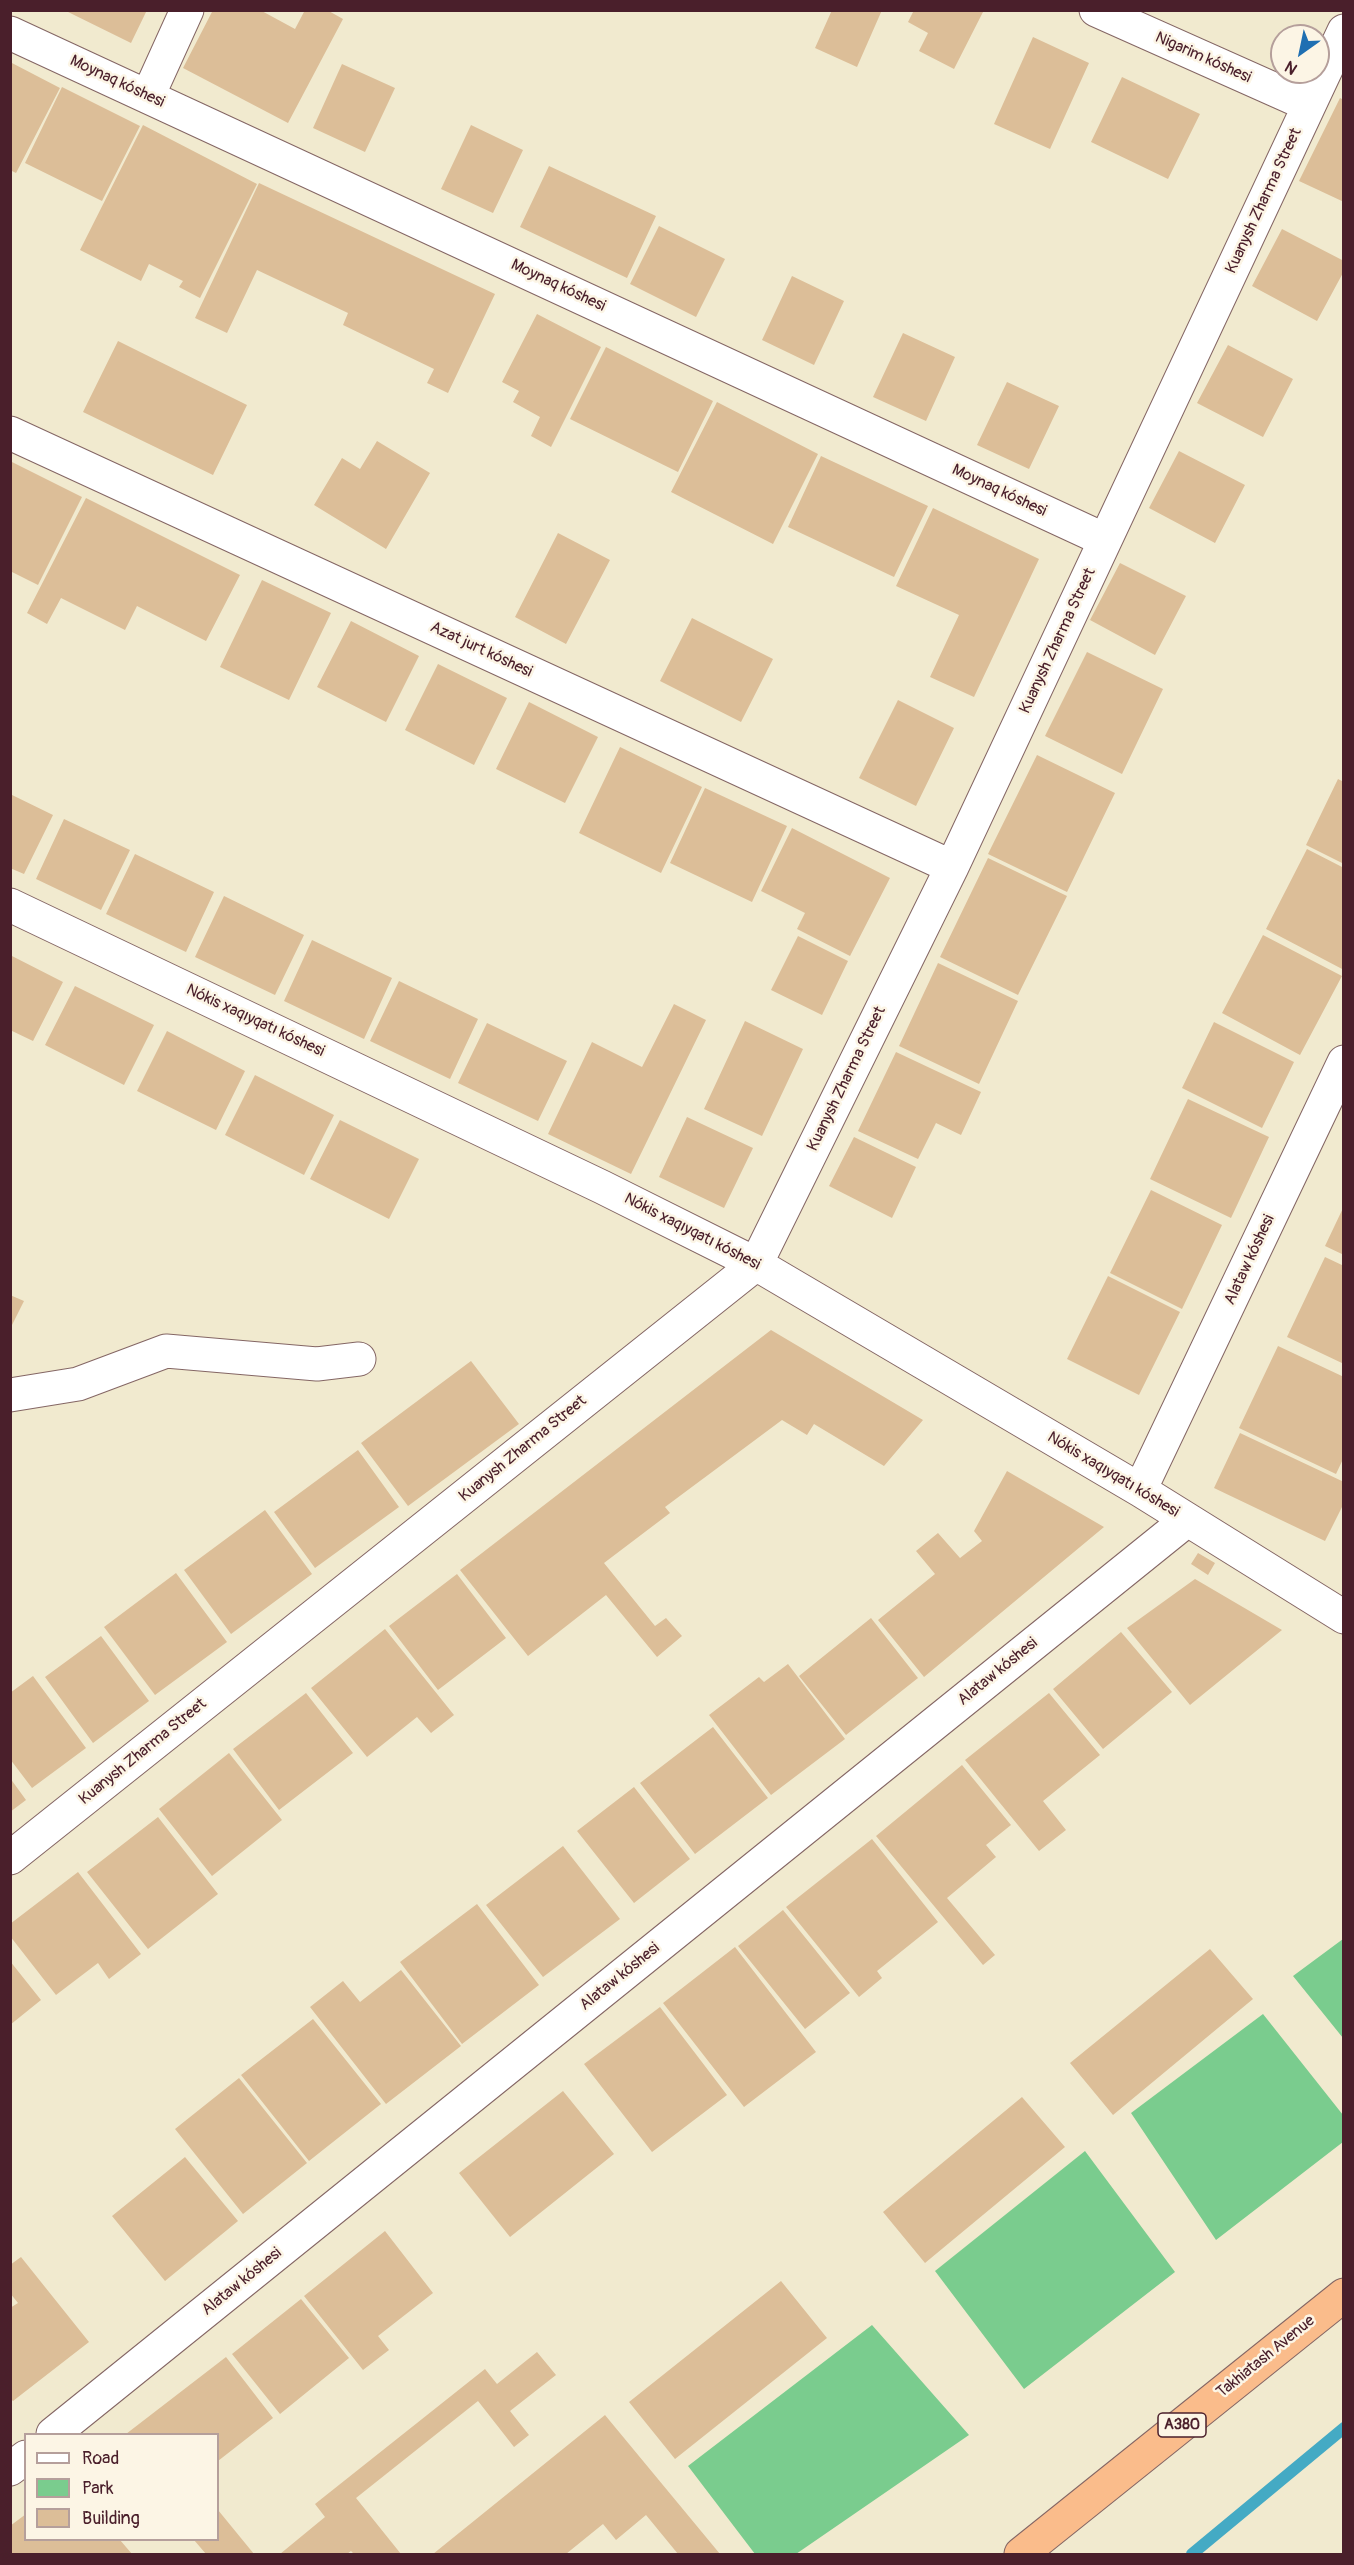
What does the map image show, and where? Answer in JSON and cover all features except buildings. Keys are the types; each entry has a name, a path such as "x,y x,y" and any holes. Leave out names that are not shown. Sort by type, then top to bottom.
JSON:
{"highway":[{"name":"Takhiatash Avenue","path":"1021,2554 1344,2295"}],"street":[{"path":"148,96 187,10"},
{"name":"Nigarim kóshesi","path":"1096,10 1309,105"},
{"name":"Kuanysh Zharma Street","path":"10,1858 756,1264 952,867 1344,31"},
{"name":"Moynaq kóshesi","path":"10,33 1105,540"},
{"name":"Azat jurt kóshesi","path":"10,433 952,867"},
{"name":"Nókis xaqıyqatı kóshesi","path":"10,905 631,1201 756,1264 1140,1490 1344,1617"},
{"name":"Alataw kóshesi","path":"1140,1490 1344,1062"},
{"path":"10,1395 78,1384 166,1351 317,1364 359,1359"},
{"name":"Alataw kóshesi","path":"54,2433 1187,1520"},
{"path":"10,2469 24,2458"}],"green space":[{"path":"1343,1939 1343,2038 1293,1976"},
{"path":"1263,2014 1343,2115 1343,2142 1216,2240 1131,2113"},
{"path":"1085,2151 1175,2272 1024,2389 935,2271"},
{"path":"872,2325 969,2435 796,2554 755,2554 688,2466"}],"waterway":[{"path":"1192,2554 1344,2428"}]}
